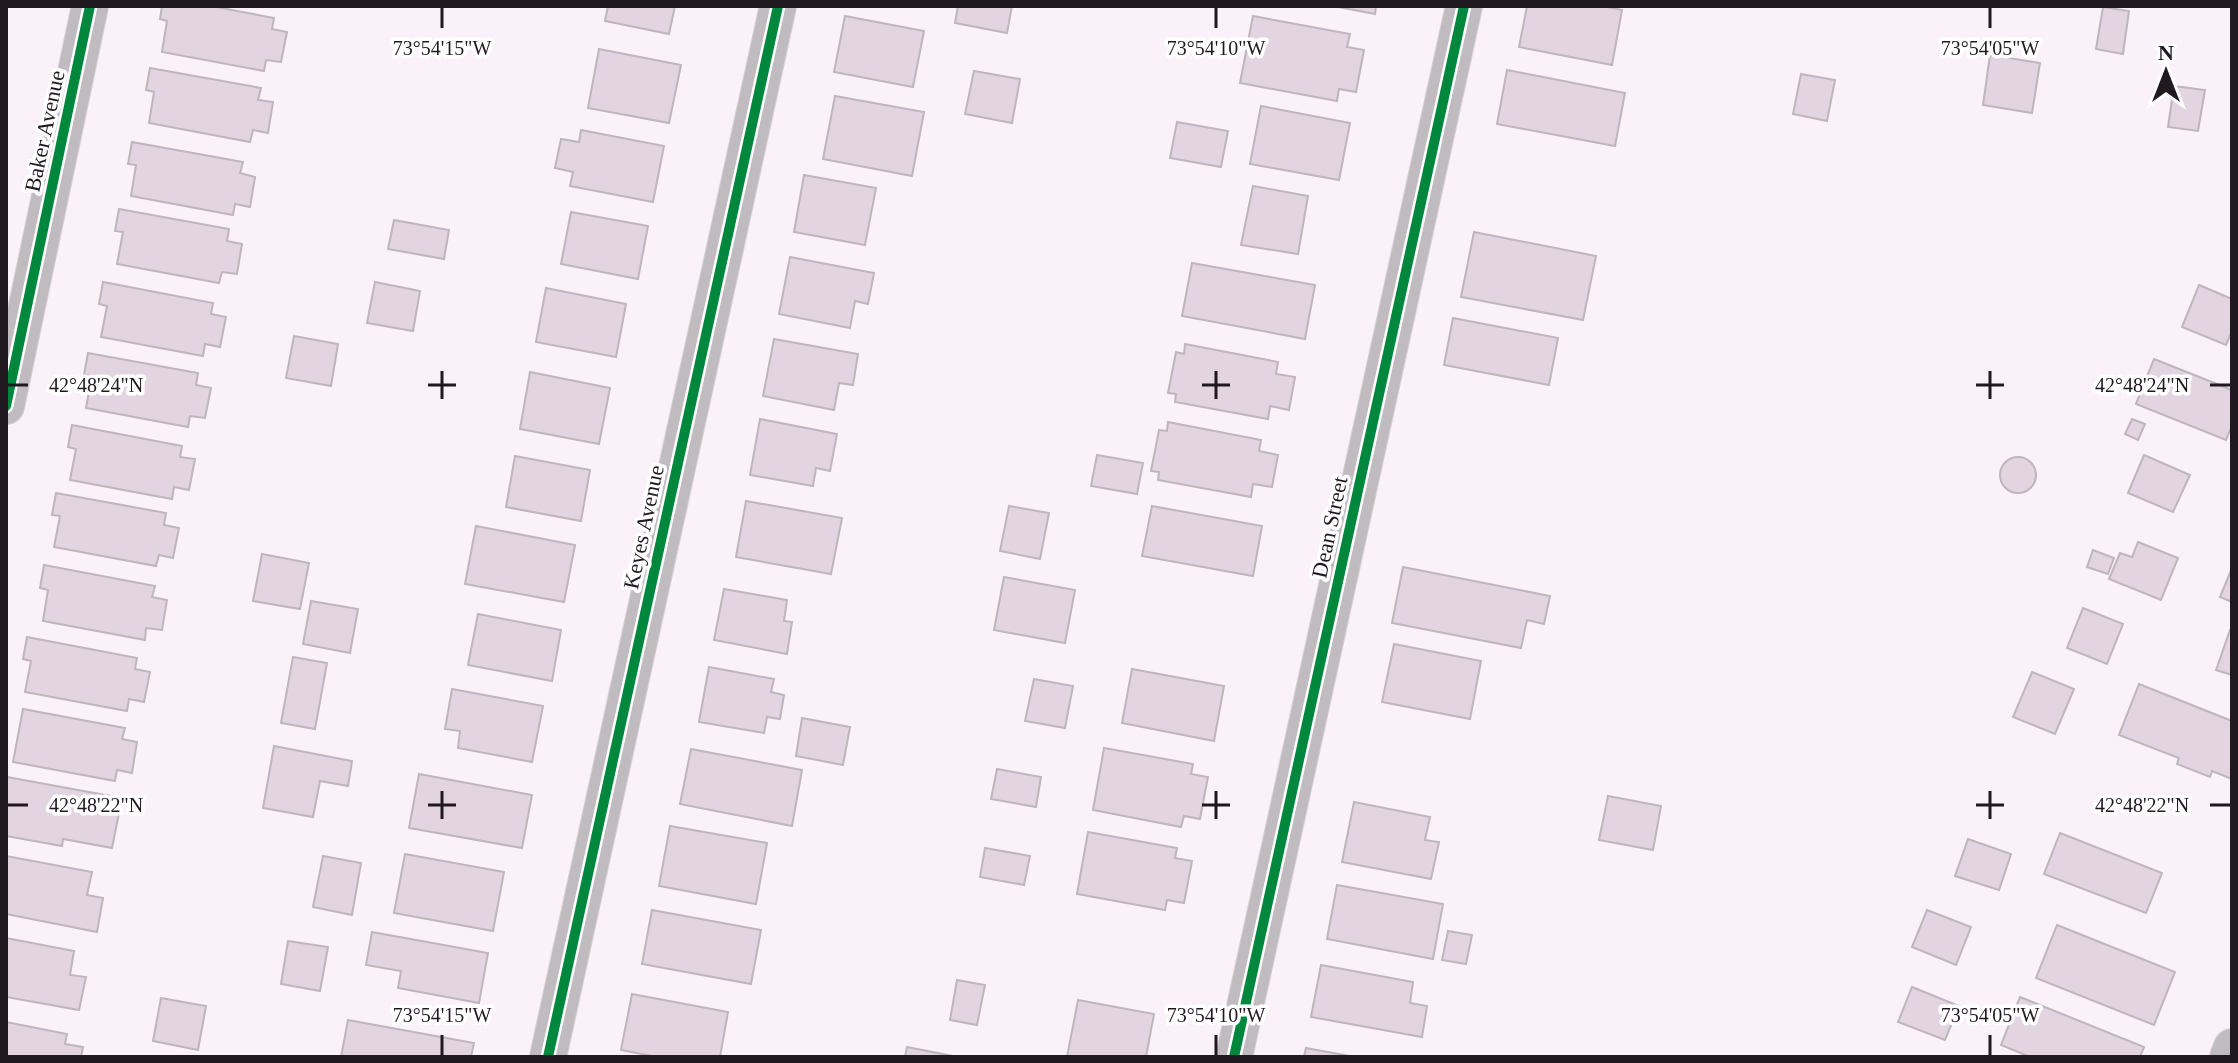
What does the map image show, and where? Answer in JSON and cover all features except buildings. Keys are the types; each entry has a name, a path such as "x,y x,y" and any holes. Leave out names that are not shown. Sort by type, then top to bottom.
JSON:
{"street":[{"name":"Baker Avenue","path":"6,406 90,6"},
{"name":"Keyes Avenue","path":"548,1057 778,6"},
{"name":"Dean Street","path":"1234,1057 1464,6"},
{"path":"2228,1057 2232,1047"}],"cycle path":[{"path":"6,406 90,6"},
{"path":"548,1057 778,6"},
{"path":"1234,1057 1464,6"}]}
